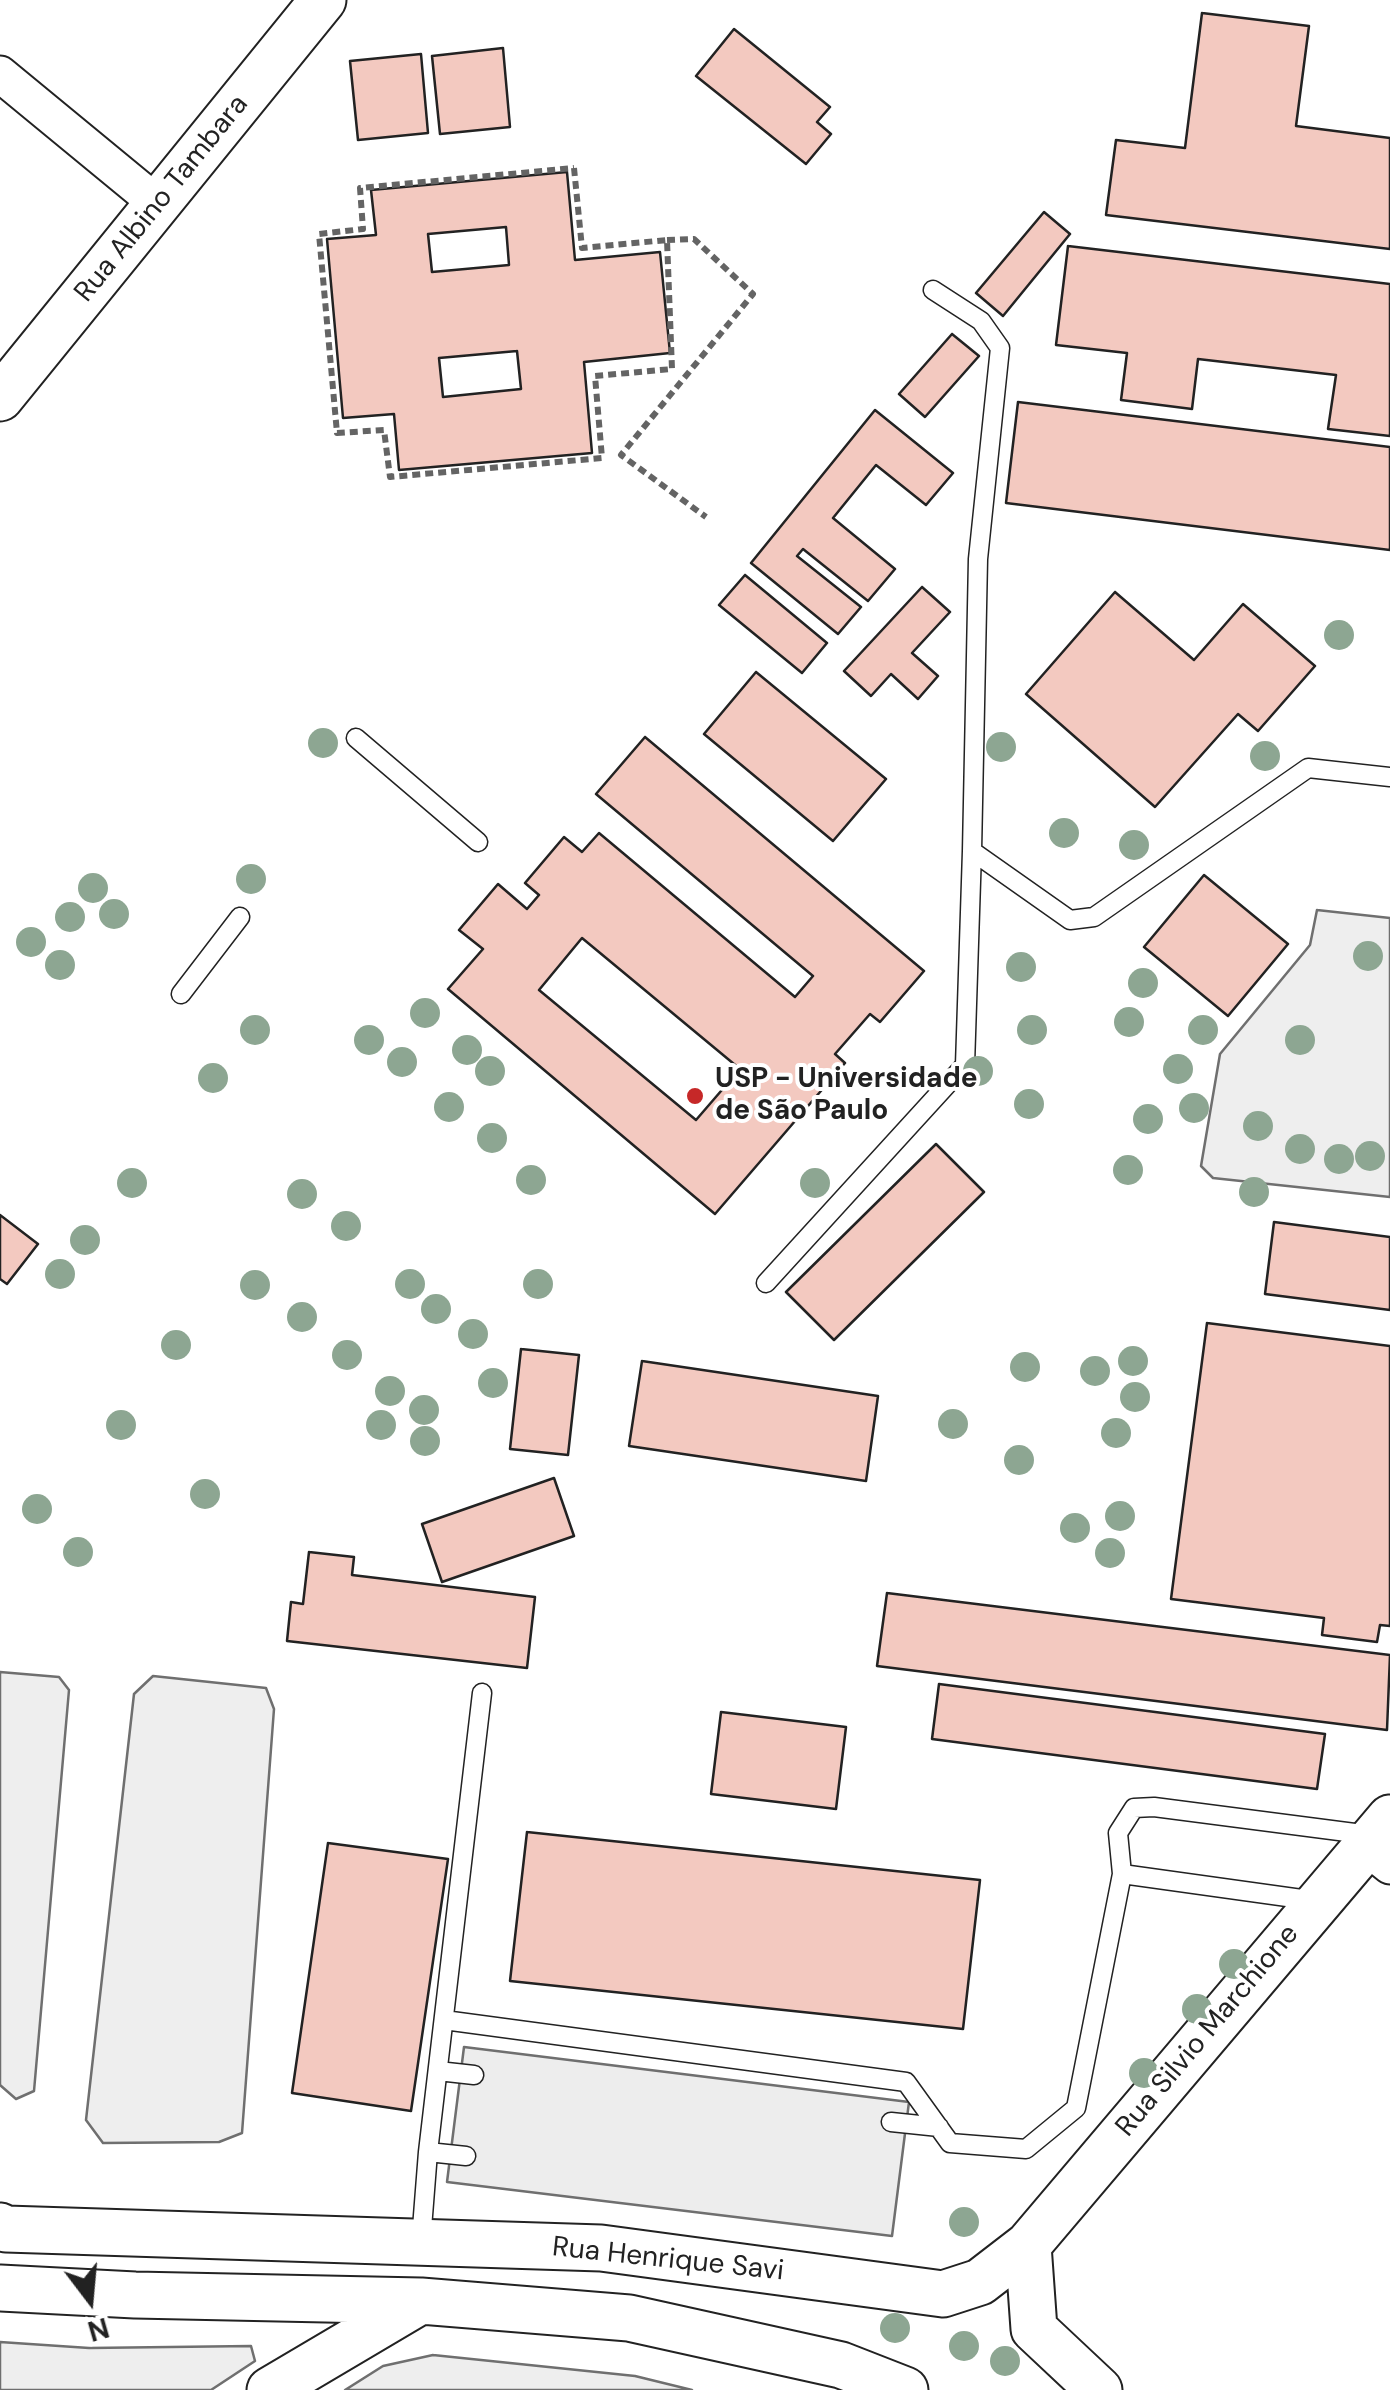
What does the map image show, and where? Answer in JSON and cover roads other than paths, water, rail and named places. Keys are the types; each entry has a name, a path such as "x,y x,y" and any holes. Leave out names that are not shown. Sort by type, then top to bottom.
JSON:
{"street":[{"name":"Rua Albino Tambara","path":"0,398 323,0"},
{"path":"0,74 159,205"},
{"name":"Rua Silvio Marchione","path":"1028,2245 1318,1901 1380,1841"},
{"name":"Rua Henrique Savi","path":"2,2225 601,2248 942,2294 980,2282 1028,2245"},
{"path":"1028,2245 1034,2329 1099,2390"},
{"path":"573,2247 580,2314"},
{"path":"0,2288 420,2301 629,2318 841,2365 905,2390"},
{"path":"270,2390 420,2301"}],"lane":[{"path":"766,1283 964,1066 978,560 1000,348 981,321 934,290"},
{"path":"356,738 478,842"},
{"path":"972,851 1070,920 1094,917 1308,768 1390,777"},
{"path":"181,994 240,917"},
{"path":"422,2242 428,2152 482,1693"},
{"path":"444,2020 906,2082 950,2143 1026,2149 1076,2108 1122,1874 1118,1833 1134,1808 1154,1807 1380,1841"},
{"path":"1122,1874 1318,1901"},
{"path":"438,2071 474,2075"},
{"path":"891,2122 939,2126"},
{"path":"428,2152 466,2156"}],"place":[{"name":"USP - Universidade de São Paulo","path":"695,1096"}]}
